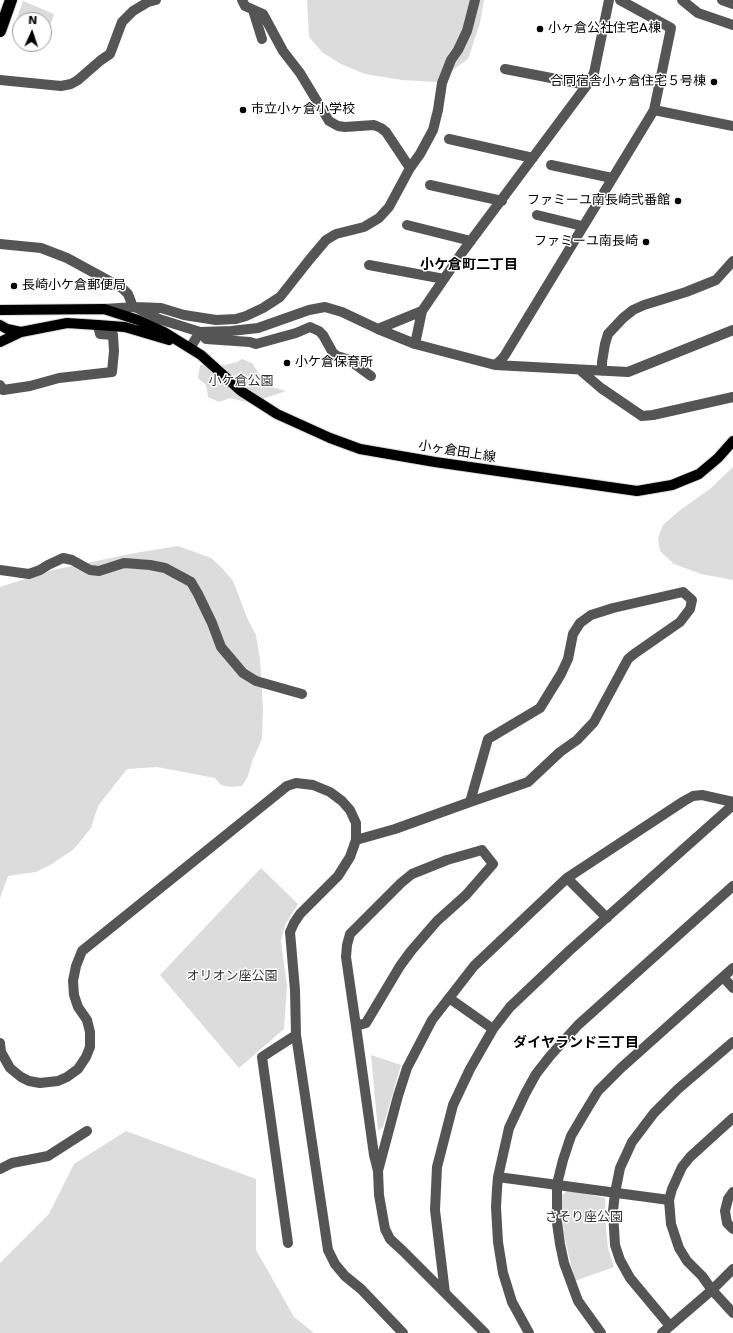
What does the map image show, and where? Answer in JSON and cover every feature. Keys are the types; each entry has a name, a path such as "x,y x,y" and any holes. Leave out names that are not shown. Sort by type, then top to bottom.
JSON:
{"highway":[{"path":"0,31 2,18 11,0"}],"main road":[{"name":"小ヶ倉田上線","path":"0,310 104,309 138,320 164,332 201,355 241,391 277,414 330,438 360,449 435,462 637,491 672,485 699,474 718,458 733,441"},
{"name":"小ヶ倉田上線","path":"0,342 21,332 67,323 125,327 190,348"},
{"name":"小ヶ倉田上線","path":"0,325 7,329 21,332"}],"street":[{"path":"0,80 61,86 71,84 110,54 122,22 133,11 148,2 156,0"},
{"path":"242,0 245,6 263,14 283,51 300,73 329,122 345,127 374,125 381,128 386,132 410,168"},
{"path":"104,309 134,307 161,308 184,315 216,320 236,319 255,312 280,297 326,240 336,234 364,227 379,218 389,207 433,130 442,83 450,60 458,50 467,31 476,0"},
{"path":"416,344 422,311 471,241 587,85 594,72 609,0"},
{"path":"495,365 505,354 654,110 671,28 620,0"},
{"path":"682,0 698,13 733,25"},
{"path":"722,0 733,4"},
{"path":"253,10 262,39"},
{"path":"505,69 587,85"},
{"path":"654,110 733,126"},
{"path":"449,139 533,158"},
{"path":"551,165 612,178"},
{"path":"430,184 502,201"},
{"path":"537,215 582,226"},
{"path":"407,225 471,241"},
{"path":"0,244 41,248 67,258 122,288 128,294 134,307 159,319 200,332 231,332 258,328 325,306 416,344 495,365 628,372 733,330"},
{"path":"602,370 605,344 608,334 623,318 633,310 644,305 686,292 716,280 733,261"},
{"path":"369,265 444,279"},
{"path":"378,329 422,311"},
{"path":"0,385 3,390 30,386 59,378 112,372 114,352 113,335 100,334 98,324"},
{"path":"200,332 206,339 250,342 256,344 292,334 310,327 319,331 323,335 333,353 352,362 371,376"},
{"path":"190,348 200,332"},
{"path":"580,370 606,391 642,416 733,397"},
{"path":"0,570 29,574 63,558 72,560 90,570 99,571 124,563 165,568 191,582 212,623 221,647 243,673 256,681 302,694"},
{"path":"356,840 395,829 528,782 560,752 577,740 594,722 628,659 680,622 690,610 692,600 683,592 613,608 591,615 580,623 573,634 568,659 561,674 540,708 488,739 470,802"},
{"path":"0,1042 1,1052 10,1068 21,1077 29,1081 40,1083 58,1081 67,1077 78,1068 86,1057 90,1047 90,1032 87,1020 78,1007 74,995 73,981 76,966 82,951 287,786 296,783 312,784 330,792 342,801 350,810 356,823 356,840 350,857 338,876 300,914 290,932 295,990 296,1035 328,1250 335,1264 344,1276 360,1289 403,1333"},
{"path":"378,1171 398,1096 408,1068 432,1020 474,966 567,878 693,796 702,795 733,802"},
{"path":"445,1293 435,1210 437,1167 453,1105 470,1068 493,1029 510,1008 569,951 733,805"},
{"path":"356,1026 366,1023 400,966 411,951 437,921 466,895 493,864 482,850 447,860 412,874 350,934 346,945 346,957 374,1155 378,1171 379,1195 386,1229 390,1238 485,1333"},
{"path":"567,878 607,918"},
{"path":"529,1333 512,1302 503,1273 498,1242 496,1207 498,1177 509,1128 536,1074 578,1025 733,886"},
{"path":"601,1333 578,1301 564,1263 557,1223 557,1184 571,1136 598,1092 621,1068 733,968"},
{"path":"723,977 733,988"},
{"path":"449,998 493,1029"},
{"path":"288,1243 262,1057 296,1035"},
{"path":"733,1042 678,1089 654,1113 632,1142 620,1168 613,1211 615,1245 620,1260 630,1278 666,1330 712,1290 733,1269"},
{"path":"733,1118 690,1157 682,1167 676,1178 669,1200 671,1224 679,1248 687,1261 702,1276 712,1290 733,1313"},
{"path":"0,1169 12,1163 48,1156 87,1131"},
{"path":"498,1177 669,1200"},
{"path":"733,1192 728,1199 725,1211 728,1223 733,1229"}],"green space":[{"path":"307,0 484,0 480,23 468,59 436,82 402,80 365,74 341,64 323,53 309,37"},
{"path":"23,1 49,12 19,12"},
{"name":"小ケ倉公園","path":"242,359 252,363 266,385 286,391 250,403 230,398 219,402 208,397 206,385 198,378 200,365 225,365"},
{"path":"733,467 733,580 701,574 674,564 660,551 658,538 663,525 679,511 711,488"},
{"path":"178,546 211,558 222,568 233,581 248,620 256,635 260,659 263,709 262,739 253,759 248,776 242,786 231,787 221,785 215,778 157,767 127,769 98,806 91,828 74,849 52,864 36,872 8,876 0,898 0,587 53,570 135,553"},
{"name":"オリオン座公園","path":"261,868 298,904 285,925 281,941 287,986 284,1029 239,1068 160,975"},
{"path":"371,1055 401,1065 383,1127 378,1131"},
{"path":"126,1131 256,1179 256,1250 294,1317 314,1333 0,1333 0,1263 49,1214 74,1164"},
{"name":"さそり座公園","path":"568,1190 605,1198 608,1248 614,1267 575,1281 562,1227 560,1197"}],"place":[{"name":"小ヶ倉公社住宅A棟","path":"540,29"},
{"name":"合同宿舎小ヶ倉住宅５号棟","path":"714,82"},
{"name":"市立小ヶ倉小学校","path":"243,110"},
{"name":"ファミーユ南長崎弐番館","path":"678,201"},
{"name":"ファミーユ南長崎","path":"646,242"},
{"name":"長崎小ケ倉郵便局","path":"14,286"},
{"name":"小ケ倉保育所","path":"287,363"}],"district":[{"name":"小ケ倉町二丁目","path":"469,265"},
{"name":"ダイヤランド三丁目","path":"576,1043"}]}
